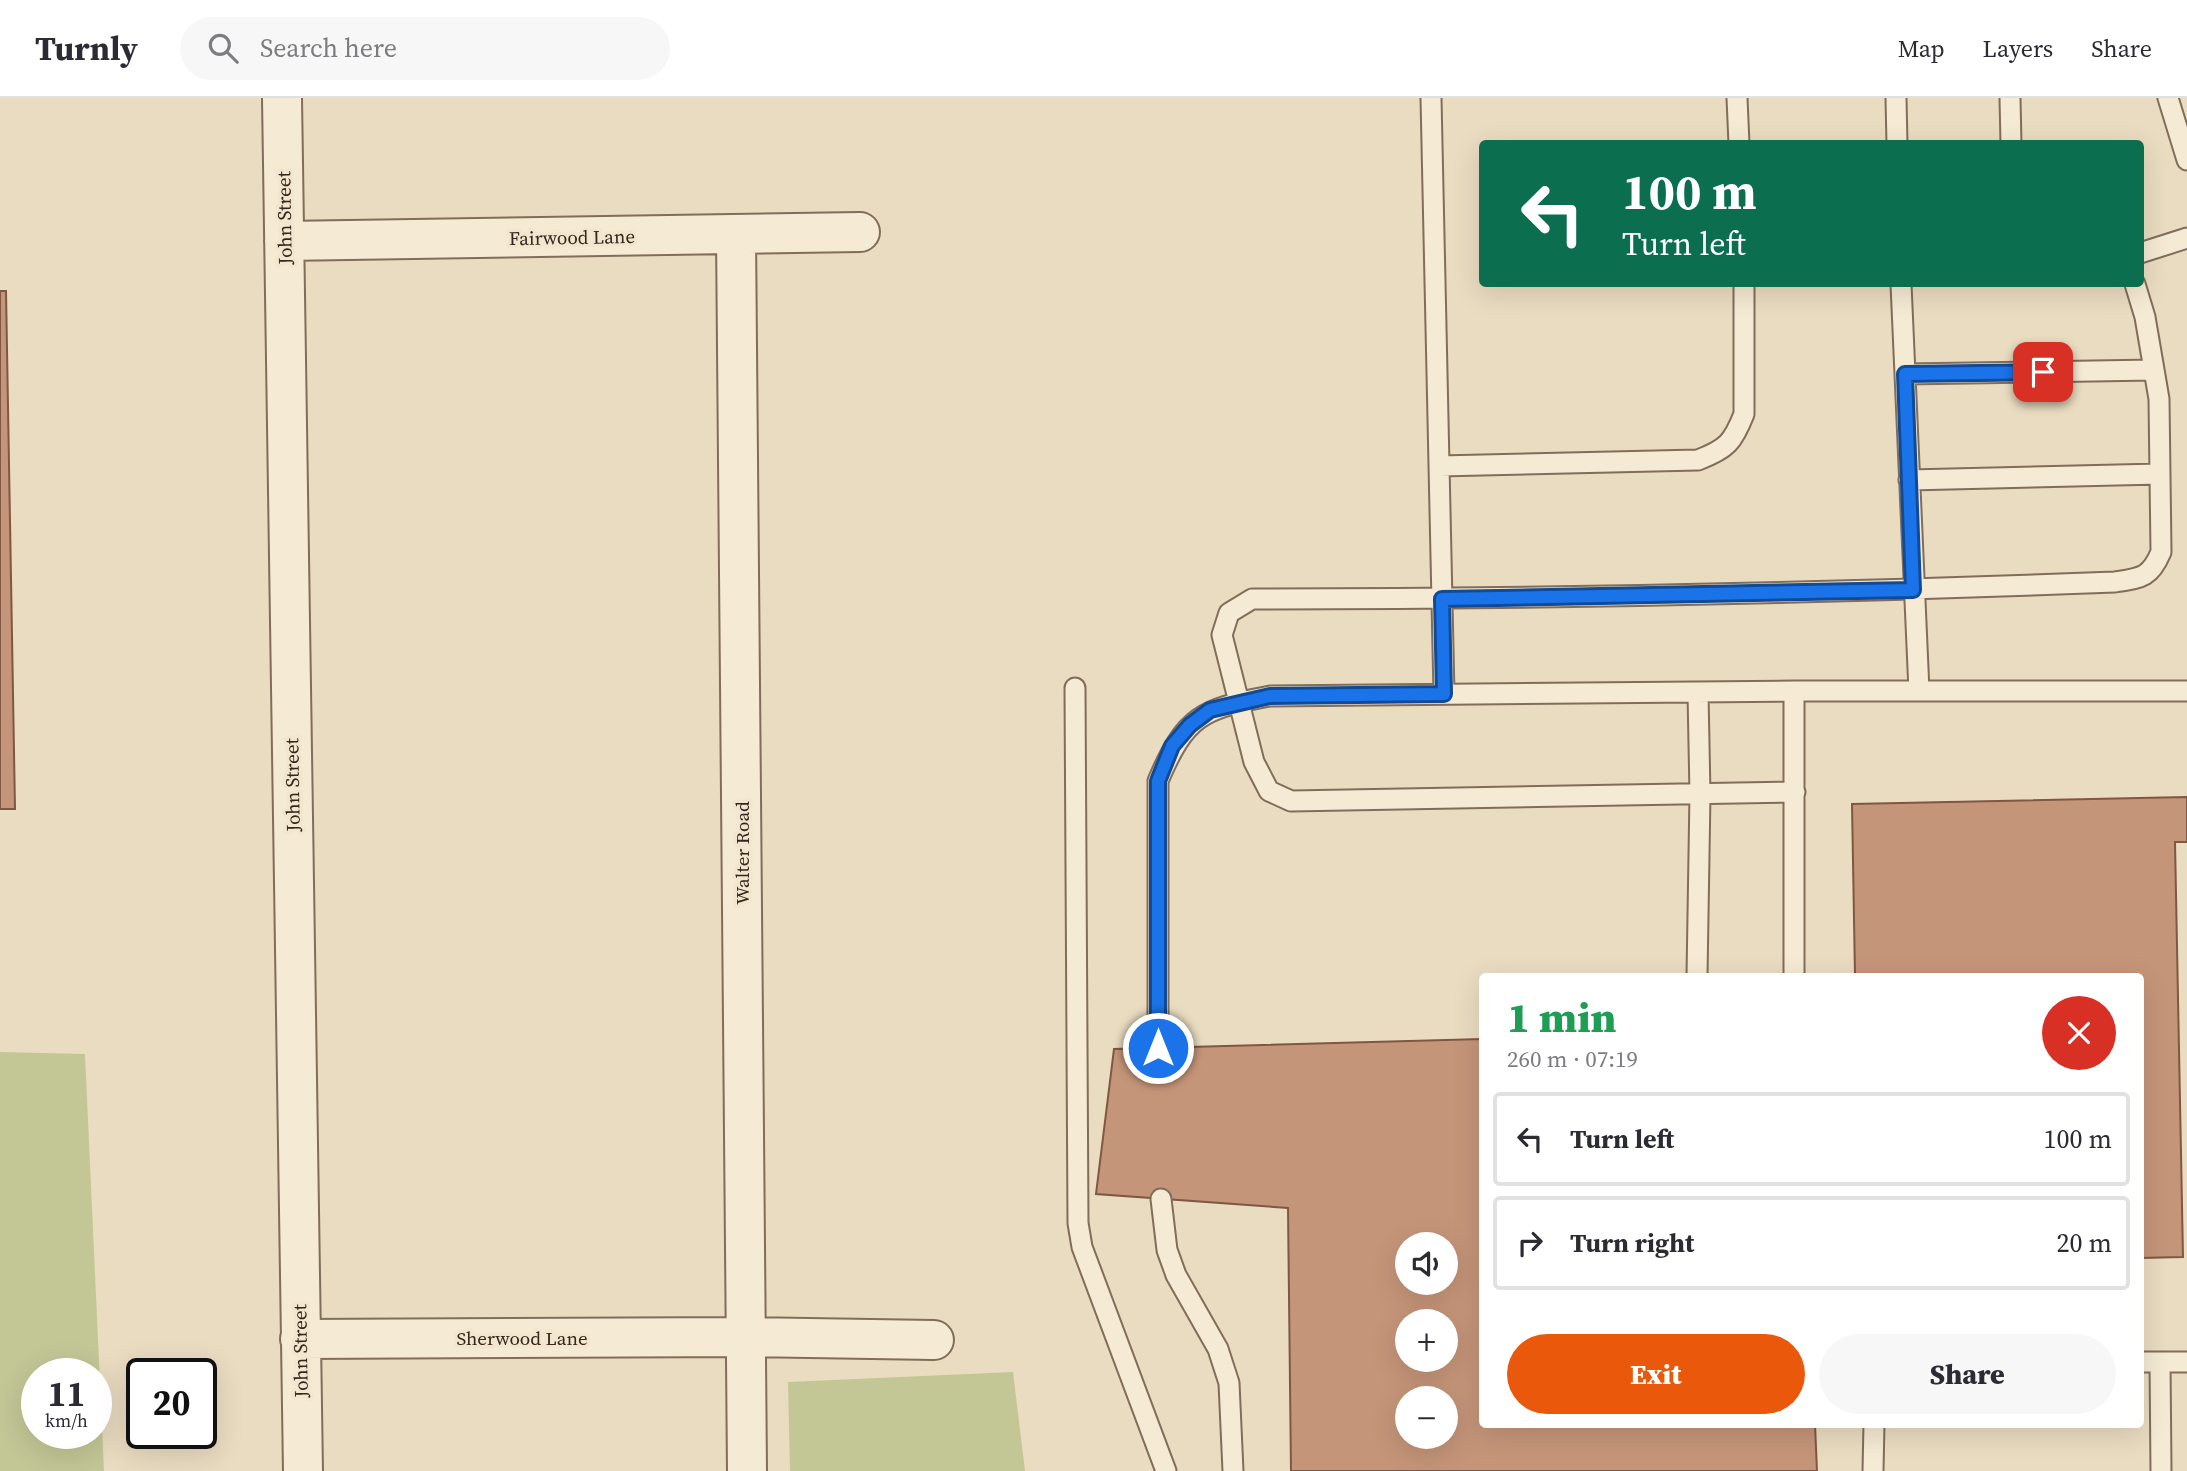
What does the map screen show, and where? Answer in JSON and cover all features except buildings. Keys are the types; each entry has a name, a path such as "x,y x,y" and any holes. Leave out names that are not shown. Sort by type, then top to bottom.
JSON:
{"street":[{"name":"John Street","path":"282,98 303,1471"},
{"name":"Fairwood Lane","path":"284,241 860,232"},
{"name":"Walter Road","path":"736,234 747,1471"},
{"name":"Sherwood Lane","path":"300,1339 745,1337 934,1340"}],"lane":[{"path":"1431,98 1444,694"},
{"path":"1737,98 1739,140"},
{"path":"1896,98 1898,140"},
{"path":"2010,98 2011,140"},
{"path":"2168,98 2187,160"},
{"path":"2144,252 2187,238"},
{"path":"1439,466 1698,460 1720,452 1736,433 1744,414 1744,287"},
{"path":"1901,287 1919,691"},
{"path":"1795,792 1291,801 1269,792 1254,762 1222,635 1230,613 1252,599 1442,599 1913,590 2141,578 2155,567 2161,552 2159,399 2145,317 2136,287"},
{"path":"1905,374 2154,370"},
{"path":"1909,480 2160,474"},
{"path":"1075,688 1078,1223 1082,1247 1166,1471"},
{"path":"1794,691 1794,973"},
{"path":"1158,1048 1158,781 1172,746 1190,725 1210,710 1270,696 1794,691 2187,691"},
{"path":"1697,973 1700,794 1698,693"},
{"path":"1161,1199 1167,1250 1176,1275 1218,1349 1229,1383 1233,1471"},
{"path":"2161,1471 2150,1362 2187,1362"},
{"path":"1873,1471 1874,1428"}],"green space":[{"path":"0,1052 85,1054 99,1358 21,1358 21,1449 103,1449 104,1471 0,1471"},
{"path":"1013,1372 1025,1471 790,1471 788,1382"}],"route":[{"path":"1158,1048 1158,781 1172,746 1190,725 1210,710 1270,696 1444,694 1442,599 1913,590 1905,374 2043,372"}]}
